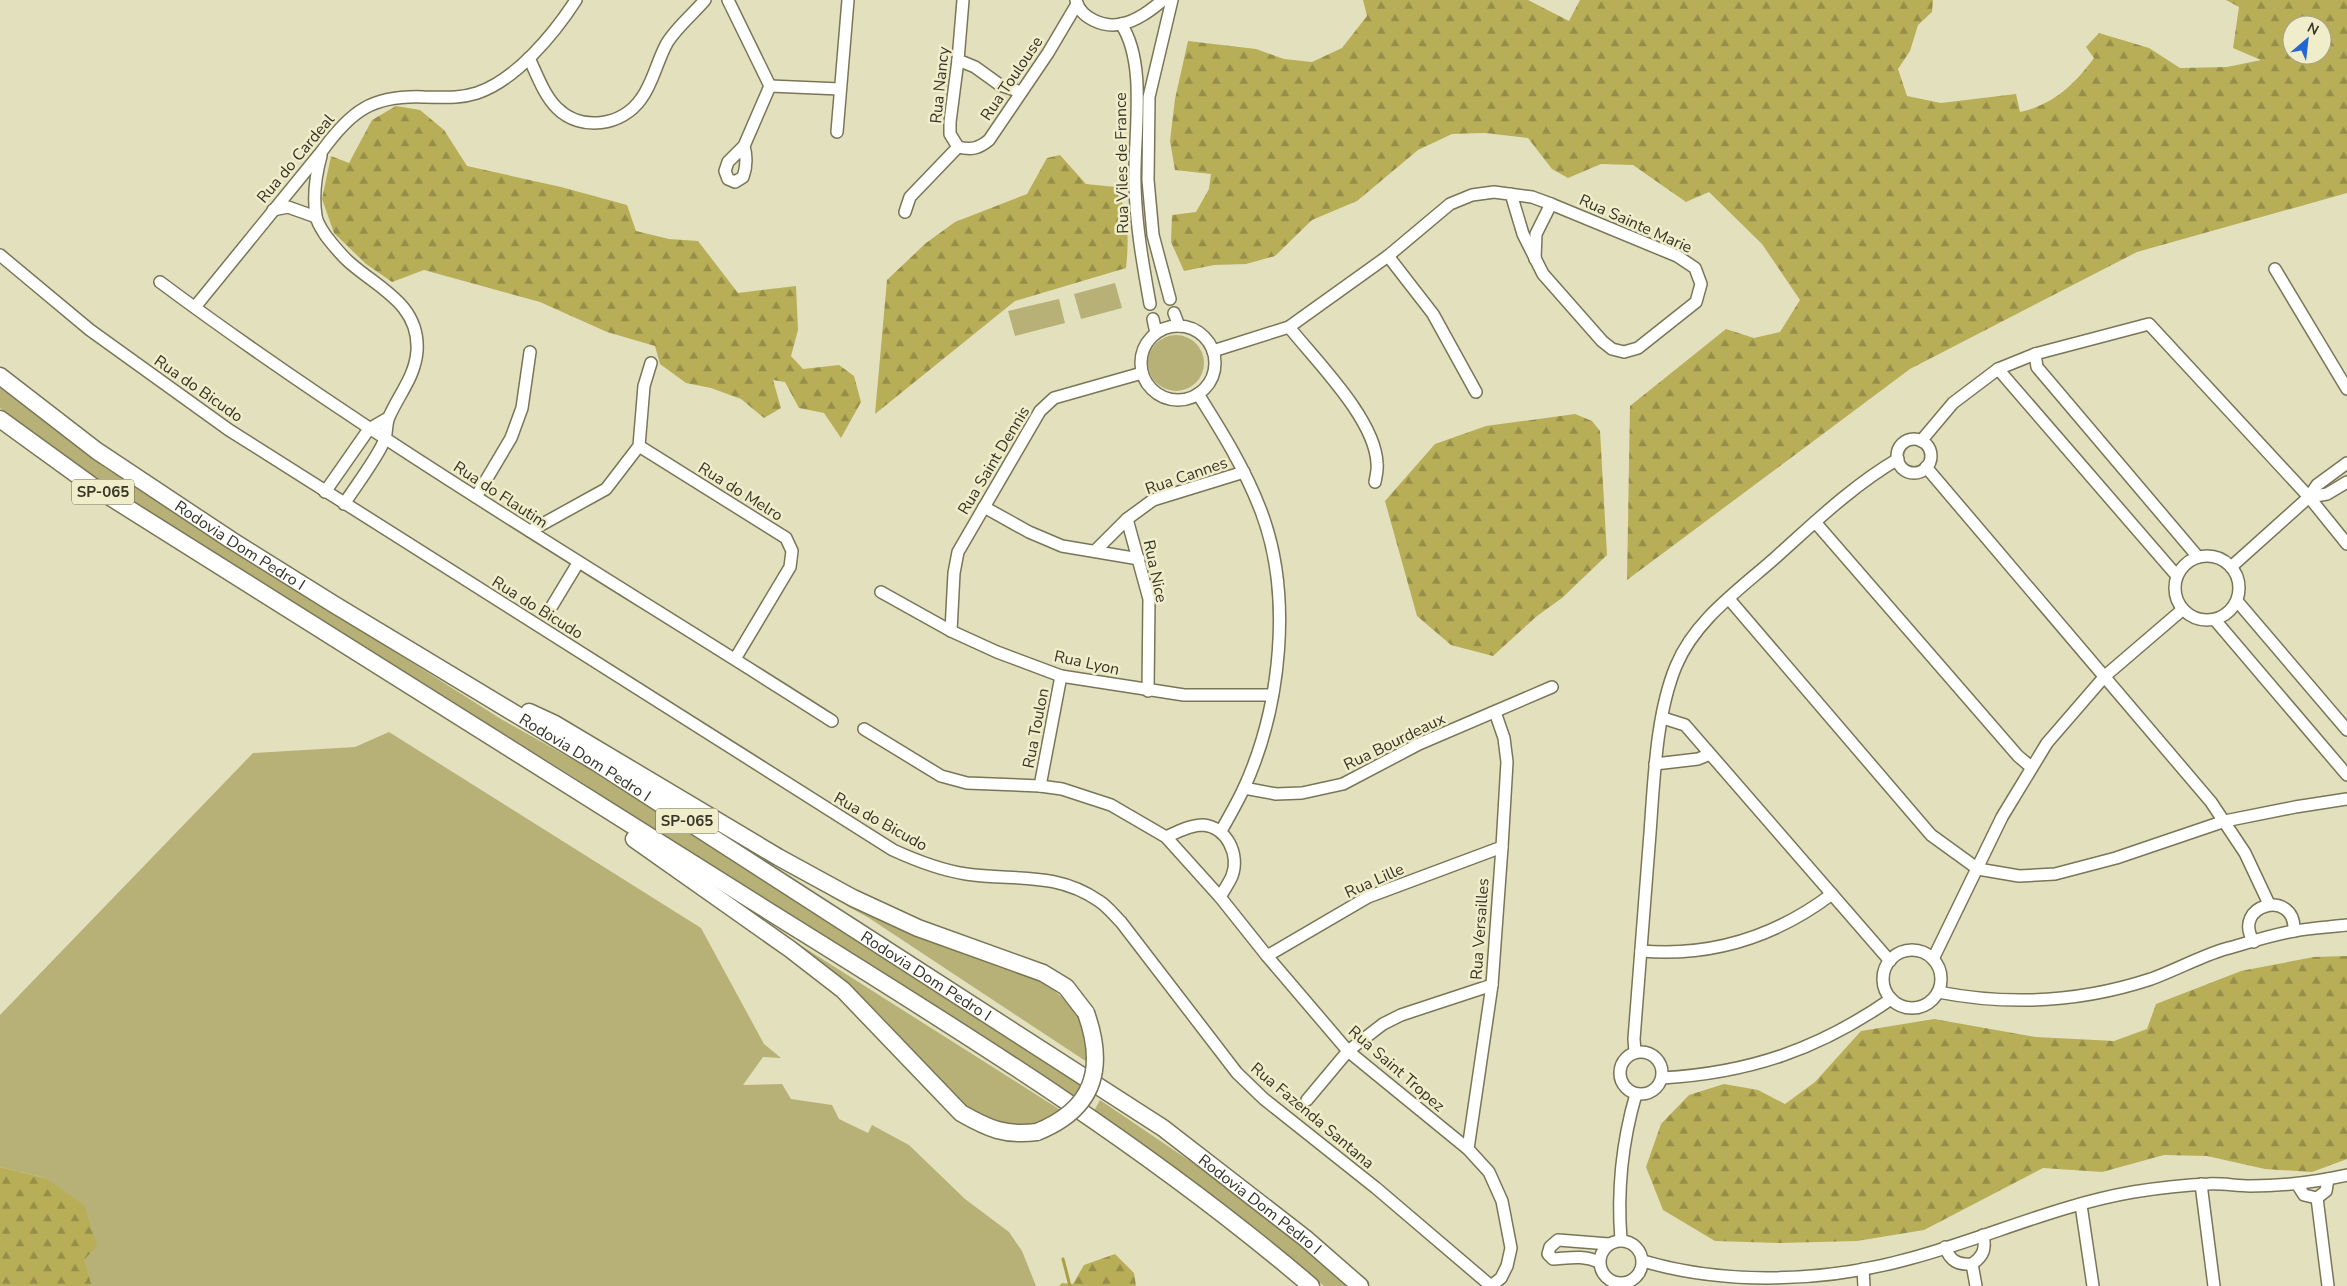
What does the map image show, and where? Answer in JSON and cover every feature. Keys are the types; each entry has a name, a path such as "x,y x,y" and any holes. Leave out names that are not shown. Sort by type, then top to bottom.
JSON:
{"highway":[{"name":"Rodovia Dom Pedro I","path":"0,376 53,419 231,540 596,763 1163,1128 1305,1238 1360,1286"},
{"name":"Rodovia Dom Pedro I","path":"0,419 91,485 868,973 1107,1128 1229,1217 1312,1286"},
{"path":"430,663 555,724 770,852 853,898 918,928 1043,973 1066,987 1086,1013 1095,1049 1095,1067 1091,1085 1073,1113 1058,1124 1037,1132 1003,1133 961,1113 868,1014 819,970 498,742"}],"street":[{"path":"529,58 546,94 558,109 573,120 591,124 609,123 627,114 642,99 667,42 705,0"},
{"path":"728,0 770,86 744,146"},
{"path":"837,132 848,0"},
{"name":"Rua Nancy","path":"958,147 950,134 950,122 963,0"},
{"path":"1077,2 1087,18 1100,23 1121,24 1148,13 1162,0"},
{"name":"Rua Viles de France","path":"1170,299 1153,235 1148,180 1149,97 1172,0"},
{"name":"Rua do Cardeal","path":"194,307 322,152 340,127 367,106 393,97 452,98 478,92 505,78 529,58 576,2"},
{"name":"Rua Toulouse","path":"958,147 970,150 981,146 989,140 1048,53 1077,2"},
{"name":"Rua Viles de France","path":"1121,24 1133,47 1136,68 1135,186 1139,248 1150,304"},
{"path":"958,60 975,67 1000,85 1021,92"},
{"path":"770,86 840,89"},
{"path":"905,212 910,198 958,147"},
{"path":"322,152 316,175 316,217 334,247 350,262 386,289 404,307 414,329 417,349 415,368 388,418 385,439 344,504"},
{"name":"Rua Sainte Marie","path":"1213,351 1290,327 1388,256 1450,204 1472,195 1494,192 1510,194 1532,197 1677,256 1695,268 1701,284 1696,302 1638,348 1624,352 1612,349 1602,341 1543,274 1523,234 1510,194"},
{"path":"1535,260 1536,234 1551,204"},
{"path":"273,210 288,207 316,217"},
{"name":"Rua do Bicudo","path":"0,255 90,330 229,430 893,850 932,867 967,874 1039,878 1070,886 1099,901"},
{"path":"1388,256 1433,314 1476,392"},
{"path":"2275,269 2347,389"},
{"name":"Rua do Flautim","path":"160,282 273,365 385,439 578,563 832,721"},
{"path":"1174,313 1179,326"},
{"path":"1153,319 1156,333"},
{"path":"1921,441 1953,403 1998,369 2035,354 2150,324 2309,497 2347,544"},
{"path":"1179,326 1200,333 1208,341 1213,351 1215,363 1213,375 1207,386 1198,394 1182,400 1164,398 1150,388 1142,373 1141,355 1149,339 1156,333 1179,326"},
{"path":"1290,327 1355,408 1369,437 1377,462 1376,482"},
{"path":"476,497 511,438 522,408 530,352"},
{"path":"2035,354 2037,367 2198,557"},
{"path":"530,531 606,489 639,446 644,386 651,363"},
{"path":"1998,369 2177,576"},
{"name":"Rua Saint Dennis","path":"951,631 954,573 958,552 1040,411 1054,398 1142,373"},
{"path":"1198,394 1227,440 1244,472 1261,512 1273,552 1278,589 1280,627 1272,696 1261,742 1244,788 1221,831"},
{"path":"325,492 370,429 388,418"},
{"path":"1916,439 1921,441 1930,452 1929,463 1926,467 1912,472 1903,468 1898,459 1899,449 1906,441 1916,439"},
{"name":"Rua do Melro","path":"639,446 786,538 792,551 790,567 735,659"},
{"path":"1635,1052 1634,1039 1655,764 1668,690 1682,654 1702,625 1729,599 1815,522 1878,470 1898,459"},
{"path":"2231,567 2309,497 2317,485 2347,463"},
{"path":"1926,467 2211,802 2245,853 2269,904"},
{"name":"Rua Cannes","path":"1095,551 1127,519 1153,500 1244,472"},
{"path":"2309,497 2327,494 2347,482"},
{"path":"984,507 1029,532 1062,546 1139,559"},
{"name":"Rua Nice","path":"1127,519 1148,599 1148,691"},
{"path":"1815,522 2018,756 2031,767"},
{"path":"2198,557 2212,557 2231,567 2238,580 2237,601 2228,613 2215,620 2201,620 2182,610 2174,590 2177,576 2185,564 2198,557"},
{"path":"552,606 578,563"},
{"name":"Rua Lyon","path":"881,592 951,631 997,652 1061,676 1148,691 1184,695 1272,696"},
{"path":"1729,599 1932,835 1978,869 2019,876 2055,874 2116,858 2225,821 2347,799"},
{"path":"2237,601 2347,730"},
{"path":"1933,959 2002,817 2031,767 2065,720 2105,676 2182,610"},
{"path":"2215,620 2347,776"},
{"name":"Rua Toulon","path":"1040,786 1061,676"},
{"name":"Rua Bourdeaux","path":"1244,788 1276,794 1302,793 1343,784 1419,744 1552,687"},
{"name":"Rua Versailles","path":"1468,1150 1492,985 1502,847 1507,762 1504,738 1494,712"},
{"path":"1663,718 1685,725 1890,961"},
{"name":"Rua Saint Tropez","path":"864,730 940,776 967,783 1040,786 1062,789 1111,805 1166,837 1220,897 1267,956 1348,1051 1468,1150 1489,1172 1502,1201 1511,1248 1507,1266 1500,1278 1491,1286"},
{"path":"1655,764 1698,759 1710,754"},
{"path":"1166,837 1185,828 1203,825 1221,831 1229,842 1234,858 1232,875 1220,897"},
{"name":"Rua Lille","path":"1267,956 1368,897 1502,847"},
{"path":"1641,951 1694,952 1746,941 1783,926 1832,894"},
{"name":"Rua Fazenda Santana","path":"1099,901 1120,922 1237,1074 1264,1099 1376,1188 1491,1286"},
{"path":"2254,942 2249,926 2252,916 2259,908 2269,904 2279,906 2288,912 2294,921 2294,931"},
{"path":"1938,992 2007,1001 2049,1000 2082,996 2130,986 2199,957 2294,931 2347,925"},
{"path":"1914,950 1933,959 1941,978 1938,992 1929,1002 1917,1007 1903,1006 1891,999 1883,980 1890,961 1901,952 1914,950"},
{"path":"1307,1100 1348,1051 1383,1024 1401,1015 1492,985"},
{"path":"1662,1078 1714,1074 1788,1055 1835,1034 1891,999"},
{"path":"1635,1052 1646,1052 1656,1057 1662,1067 1662,1078 1652,1091 1636,1094 1626,1088 1620,1073 1625,1058 1635,1052"},
{"path":"1621,1240 1620,1171 1626,1132 1636,1094"},
{"path":"1643,1261 1746,1281 1863,1269 1913,1258 2056,1211 2132,1193 2201,1184 2297,1184 2347,1174"},
{"path":"2317,1198 2326,1191 2328,1179"},
{"path":"2201,1184 2214,1286"},
{"path":"2297,1184 2304,1195 2317,1198"},
{"path":"2317,1198 2328,1286"},
{"path":"2081,1205 2093,1286"},
{"path":"1945,1247 1955,1262 1972,1264 1982,1256 1984,1250 1983,1235"},
{"path":"1600,1262 1588,1257 1576,1256 1553,1259 1548,1254 1550,1247 1558,1240 1609,1244 1621,1240 1636,1246 1643,1261 1637,1277 1622,1285 1606,1277 1600,1262 1602,1251 1609,1244"},
{"path":"1972,1264 1976,1286"},
{"path":"1863,1269 1864,1286"}],"shaded area":[{"path":"1115,283 1122,308 1081,319 1074,294"},
{"path":"1059,299 1065,323 1015,336 1008,311"},
{"path":"1170,335 1182,335 1192,339 1200,347 1204,363 1200,379 1192,387 1182,391 1170,391 1160,387 1152,379 1148,369 1148,357 1152,347 1160,339"},
{"path":"0,388 105,468 501,719 581,764 1082,1085 1074,1098 572,776 314,617 98,480 0,408"},
{"path":"389,732 701,928 764,1044 781,1058 763,1057 743,1085 782,1084 791,1099 832,1105 839,1119 868,1133 872,1125 909,1145 965,1199 1009,1232 1022,1251 1036,1286 92,1286 83,1260 45,1178 0,1167 0,1015 253,753 355,747"},
{"path":"830,893 919,937 1037,980 1049,987 1068,1003 1075,1013 1084,1036 1087,1062 869,918 831,897"},
{"path":"797,943 1062,1111 1040,1121 1017,1126 1001,1124 983,1117 951,1093 870,1005"},
{"path":"1100,1100 1218,1180 1347,1286 1324,1286 1209,1193 1094,1111"}],"green space":[{"path":"1363,0 1528,0 1569,21 1580,0 1933,0 1932,12 1918,25 1910,51 1898,69 1907,96 1941,103 2016,94 2020,112 2032,109 2053,99 2071,85 2094,58 2086,47 2099,33 2149,48 2180,68 2227,67 2261,60 2233,48 2239,7 2226,0 2347,0 2347,193 2137,252 1910,369 1627,580 1630,406 1726,329 1754,338 1780,332 1800,300 1762,244 1709,192 1686,202 1633,165 1601,164 1568,178 1552,169 1528,138 1485,133 1452,134 1418,150 1357,201 1312,220 1275,256 1246,264 1214,265 1184,271 1171,242 1172,215 1196,212 1209,189 1211,174 1175,170 1170,141 1175,99 1188,41 1256,49 1284,59 1312,62 1342,48 1367,16"},
{"path":"396,106 420,110 444,130 467,166 561,187 627,205 636,231 669,239 698,241 738,293 796,286 798,330 791,356 803,369 839,365 854,376 861,402 841,438 824,413 799,408 785,382 773,380 781,408 764,418 741,399 711,388 686,383 660,364 655,346 607,332 540,302 424,270 392,282 366,264 334,233 322,199 331,156 349,163 372,120"},
{"path":"1060,155 1086,184 1116,187 1126,217 1128,247 1126,268 1015,301 875,414 887,280 926,243 955,222 1027,194 1047,158"},
{"path":"1575,414 1592,421 1600,431 1607,555 1562,598 1537,616 1493,656 1451,645 1417,616 1385,501 1435,444 1486,426"},
{"path":"2347,956 2347,1159 2312,1172 2265,1169 2207,1156 2164,1155 2102,1172 2043,1168 1924,1230 1857,1241 1779,1243 1715,1241 1663,1210 1646,1167 1661,1124 1689,1095 1724,1084 1758,1090 1785,1104 1815,1082 1861,1031 1934,1019 2036,1037 2114,1041 2147,1029 2156,1004 2241,971 2314,957"},
{"path":"0,1167 45,1178 84,1205 97,1246 84,1260 92,1286 0,1286"},
{"path":"1115,1254 1134,1273 1136,1286 1059,1286 1062,1283 1073,1284 1084,1265"}],"waterway":[{"path":"1063,1259 1070,1286"}]}
